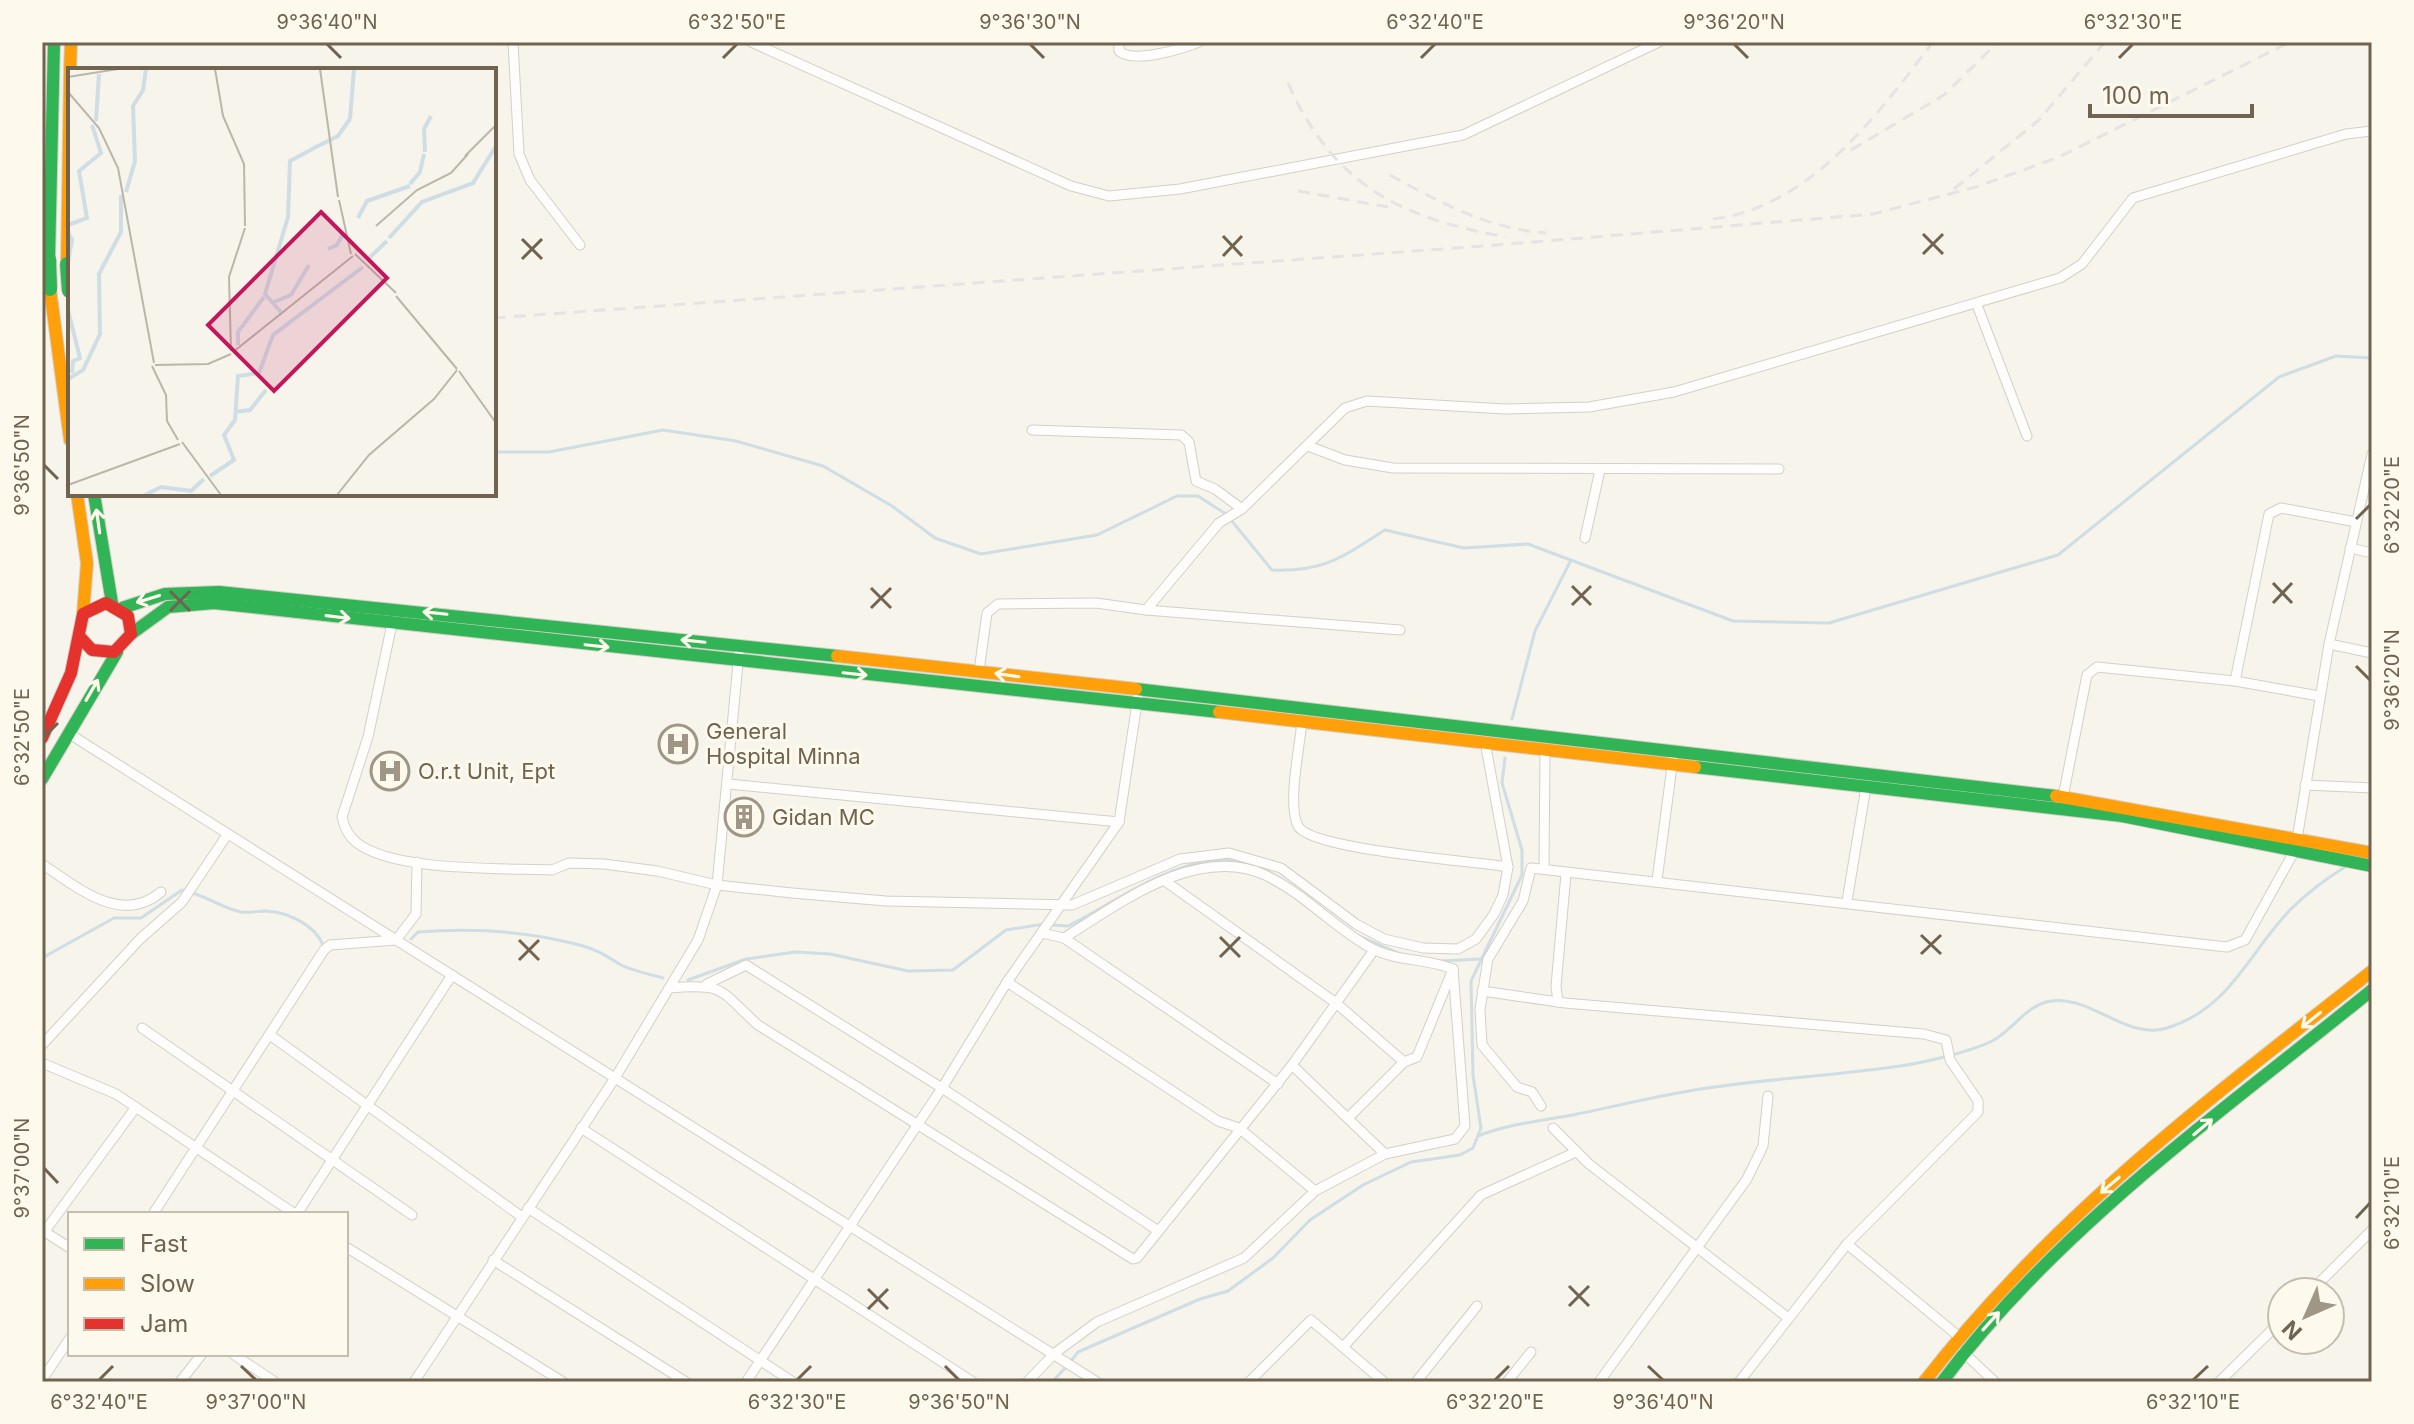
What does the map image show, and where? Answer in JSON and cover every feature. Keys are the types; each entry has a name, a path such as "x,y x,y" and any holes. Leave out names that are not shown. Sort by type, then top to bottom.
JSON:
{"main road":[{"path":"54,42 50,289 68,425"},
{"path":"70,68 71,42"},
{"path":"68,200 68,278"},
{"path":"42,738 71,673 80,637 87,563 77,496"},
{"path":"94,496 117,606 128,616 131,634"},
{"path":"83,614 101,602 117,606 165,594 219,592 979,671 1302,721 1545,750 1674,758 1866,787 2122,816 2367,858"},
{"path":"42,779 117,652 131,634 146,620 168,607 214,603 738,662 1138,696 1674,758 2063,797 2296,845 2346,860 2367,858"},
{"path":"80,637 91,651 109,655 117,652"},
{"path":"1924,1382 1957,1335 2022,1264 2093,1199 2372,971"},
{"path":"1942,1382 1963,1352 2016,1293 2106,1209 2372,990"}],"street":[{"path":"513,42 519,154 530,180 580,245"},
{"path":"751,42 1071,186 1092,193 1124,196 1200,186 1463,135 1659,42"},
{"path":"1119,42 1119,51 1129,56 1179,50 1199,42"},
{"path":"1146,610 1219,523 1239,511 1345,408 1367,401 1505,409 1589,407 1674,392 2060,278 2082,264 2133,198 2346,134 2372,131"},
{"path":"1977,305 2027,436"},
{"path":"1032,430 1181,435 1189,442 1196,481 1215,489 1239,511"},
{"path":"1308,446 1345,460 1393,468 1600,470 1667,466 1779,469"},
{"path":"1541,1106 1532,1092 1517,1087 1482,1045 1482,991 1488,959 1523,901 1531,868 2236,946 2245,940 2296,845 2329,644 2372,454"},
{"path":"1585,538 1600,470"},
{"path":"2235,681 2269,514 2281,508 2356,522"},
{"path":"2350,548 2372,553"},
{"path":"979,671 987,613 998,604 1096,603 1146,610 1400,630"},
{"path":"392,624 368,737 342,817 355,842 369,850 417,862 552,870 569,863 604,864 657,871 717,885 886,901 1059,907 1084,903 1180,859 1229,853 1281,868 1356,924 1384,939 1423,948 1458,949 1476,939 1494,914 1503,895 1508,867 1485,742"},
{"path":"2329,644 2372,653"},
{"path":"414,1382 615,1078 698,940 717,885 729,784 739,646"},
{"path":"2063,797 2090,670 2097,667 2235,681 2319,696"},
{"path":"746,1382 942,1088 1007,982 1119,822 1138,696"},
{"path":"1302,721 1294,805 1297,824 1305,834 1354,848 1508,867"},
{"path":"68,733 1097,1382"},
{"path":"1544,869 1545,750"},
{"path":"1657,880 1674,758"},
{"path":"729,784 1119,822"},
{"path":"2305,785 2372,788"},
{"path":"1847,901 1866,787"},
{"path":"42,1045 118,961 187,896 227,835"},
{"path":"154,1212 327,947 396,940 416,914 417,862"},
{"path":"42,864 104,904 149,901 161,892"},
{"path":"1064,938 1165,881 1213,864 1265,875 1340,930 1374,950 1402,960 1453,969"},
{"path":"1558,1002 1556,986 1566,874"},
{"path":"1165,881 1336,1003 1404,1062"},
{"path":"1043,931 1064,938 1278,1084"},
{"path":"707,984 728,996 758,1025 1129,1258 1137,1258 1239,1128 1278,1084 1374,950"},
{"path":"669,988 707,984 746,965 942,1088 1157,1230"},
{"path":"1348,1118 1404,1062 1417,1057 1453,969"},
{"path":"1027,1382 1097,1322 1183,1288 1244,1258 1315,1191 1385,1154 1455,1139 1465,1126 1453,969"},
{"path":"297,1212 452,975"},
{"path":"1007,982 1218,1121 1239,1128 1315,1191"},
{"path":"1482,991 1558,1002 1924,1034 1946,1040 1950,1060 1978,1101 1978,1112 1847,1244 1739,1382"},
{"path":"142,1028 178,1050 189,1064 412,1215"},
{"path":"270,1035 525,1212 793,1382"},
{"path":"1292,1065 1385,1154"},
{"path":"42,1079 46,1066 89,1081 136,1107 293,1212"},
{"path":"1599,1382 1700,1248 1758,1161 1768,1096"},
{"path":"68,1247 43,1232 136,1107"},
{"path":"581,1128 973,1382"},
{"path":"1553,1128 1576,1152 1787,1317"},
{"path":"1345,1345 1481,1195 1576,1152"},
{"path":"2326,1276 2372,1230"},
{"path":"1847,1244 1957,1335"},
{"path":"348,1248 455,1318 563,1382"},
{"path":"493,1260 686,1382"},
{"path":"1416,1382 1477,1306"},
{"path":"1250,1382 1306,1321 1316,1321 1384,1382"},
{"path":"2219,1382 2266,1336"},
{"path":"42,1380 68,1341"},
{"path":"1507,1382 1531,1352"},
{"path":"1963,1352 1995,1382"},
{"path":"180,1382 200,1356"},
{"path":"236,1356 275,1382"}],"waterway":[{"path":"1231,520 1272,570 1306,568 1332,561 1385,530 1464,548 1528,544 1733,621 1829,623 2058,555 2279,377 2336,356 2372,358"},
{"path":"496,452 549,452 663,430 736,441 823,466 892,506 935,538 981,554 1097,535 1177,496 1198,496 1226,514"},
{"path":"1512,719 1535,631 1571,560"},
{"path":"1071,1361 1078,1352 1200,1299 1228,1291 1273,1258 1310,1220 1363,1185 1411,1162 1460,1155 1473,1148 1481,1128 1473,1075 1471,981 1522,875 1522,850 1502,783 1505,758"},
{"path":"1051,925 1068,926 1143,885 1196,864 1224,860 1250,864 1277,877"},
{"path":"1478,1136 1514,1125 1686,1091 1930,1060 1992,1041 2031,1009 2046,1002 2061,1000 2077,1003 2136,1028 2167,1028 2189,1019 2223,993 2291,909 2348,865"},
{"path":"42,958 114,918 141,918 182,890 241,912 266,911 292,917 314,931 323,945"},
{"path":"688,980 746,959 795,952 830,954 908,971 953,970 1006,930 1044,924"},
{"path":"411,939 418,932 460,930 543,937 588,948 626,967 663,978"},
{"path":"1357,935 1398,953"},
{"path":"1440,961 1481,959"},
{"path":"1052,1382 1066,1367"}],"railway":[{"path":"1713,219 1748,211 1781,196 1811,177 1865,126 1933,42"},
{"path":"1851,150 1944,95 1998,42"},
{"path":"1954,189 2039,120 2105,42"},
{"path":"496,318 1497,245 1873,214 1976,187 2059,157 2290,42"},
{"path":"1288,83 1326,147 1349,172 1374,191 1402,207 1434,219 1506,237"},
{"path":"1390,175 1484,220 1546,233"},
{"path":"1298,191 1388,207"},
{"path":"42,269 68,275"}],"traffic: fast":[{"path":"49,259 54,42"},
{"path":"49,259 50,289"},
{"path":"67,264 68,278"},
{"path":"94,496 112,603"},
{"path":"122,608 165,594 219,592 837,656"},
{"path":"131,634 168,607 214,603 1219,712"},
{"path":"42,779 117,652"},
{"path":"1136,689 2056,796"},
{"path":"1695,767 2122,816 2372,866"},
{"path":"1942,1382 2037,1272 2090,1222 2201,1126 2372,990"}],"traffic: slow":[{"path":"70,68 71,42"},
{"path":"67,264 68,201"},
{"path":"50,289 68,425"},
{"path":"77,496 87,563 83,614"},
{"path":"837,656 1136,689"},
{"path":"1219,712 1695,767"},
{"path":"2056,796 2372,853"},
{"path":"1924,1382 1974,1322 2079,1213 2192,1114 2372,971"}],"traffic: jam":[{"path":"42,738 71,673 83,614 106,603 128,616 131,634 114,652 92,650 80,637"}],"place":[{"name":"General Hospital Minna","path":"678,744"},
{"name":"O.r.t Unit, Ept","path":"390,771"},
{"name":"Gidan MC","path":"744,817"}]}
